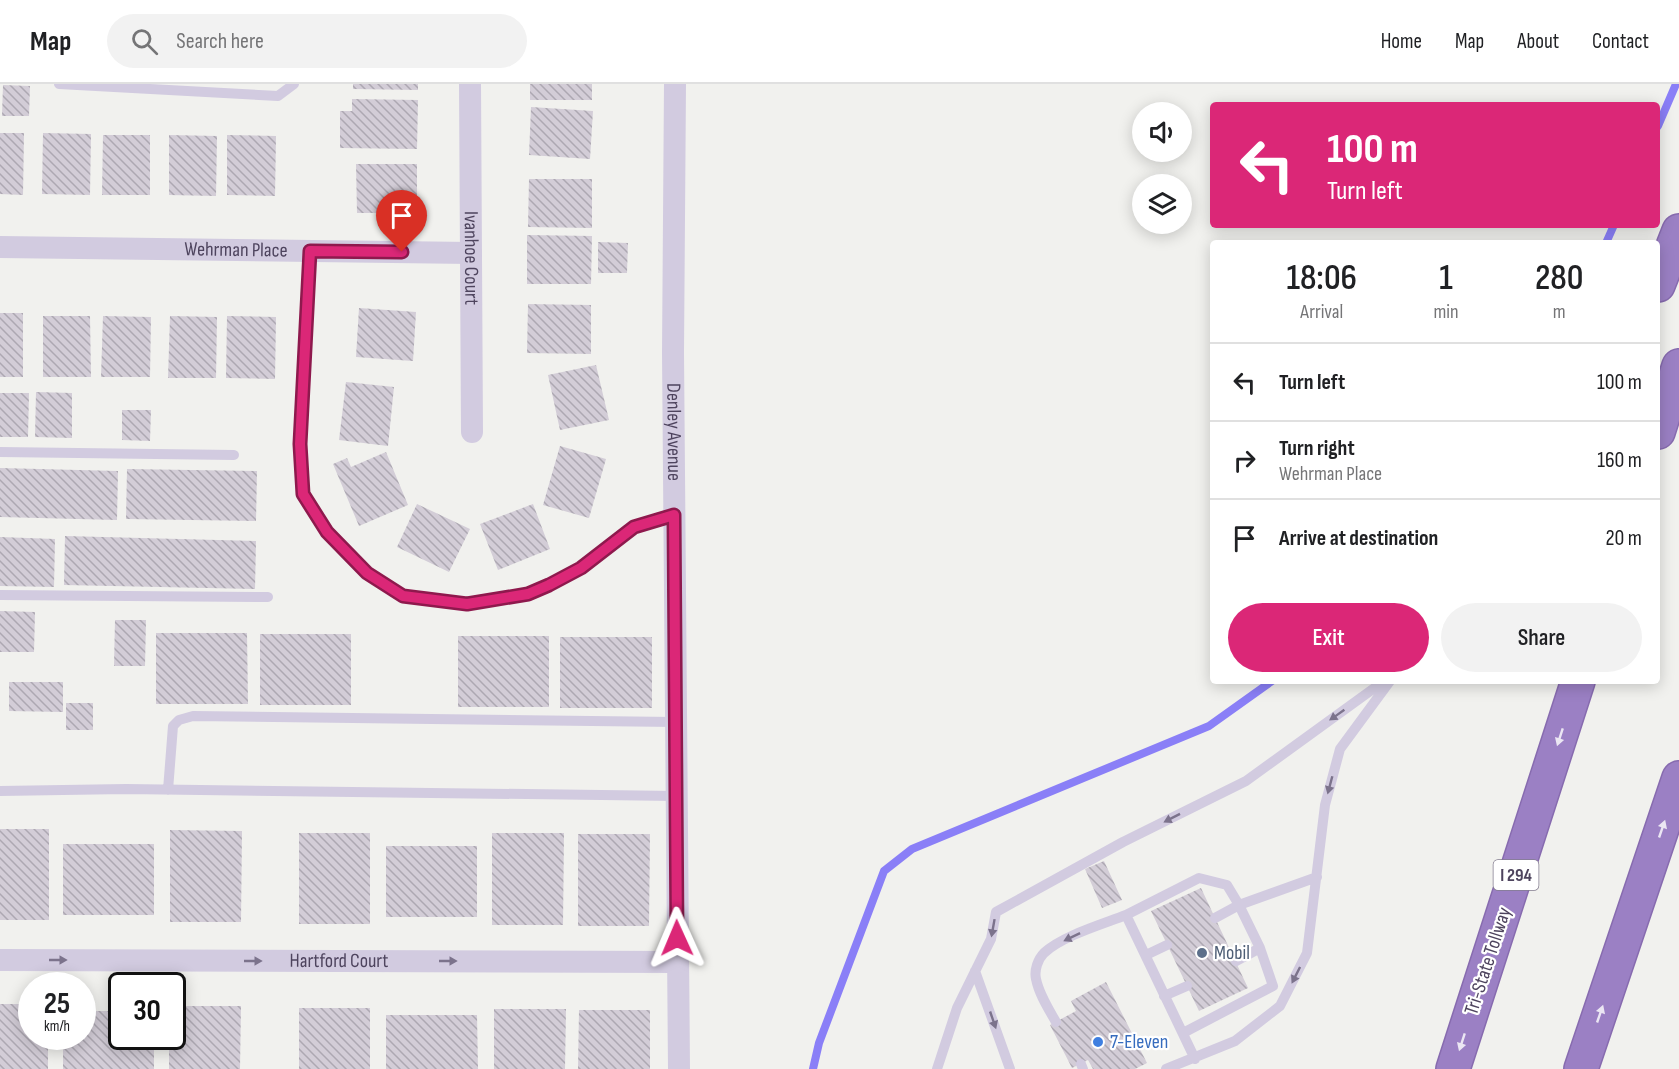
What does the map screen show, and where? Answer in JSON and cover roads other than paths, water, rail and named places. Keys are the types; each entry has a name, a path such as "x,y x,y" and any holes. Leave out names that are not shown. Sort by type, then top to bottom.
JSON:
{"highway":[{"path":"1660,280 1679,231"},
{"path":"1660,426 1679,366"},
{"name":"Tri-State Tollway","path":"1453,1069 1577,684"},
{"path":"1581,1069 1679,778"}],"street":[{"name":"Ivanhoe Court","path":"470,84 472,432"},
{"name":"Denley Avenue","path":"675,84 674,515 679,1069"},
{"name":"Wehrman Place","path":"0,247 471,253"},
{"name":"Hartford Court","path":"0,960 677,962"}],"lane":[{"path":"59,84 278,96 294,84"},
{"path":"310,251 300,444 303,494 327,532 367,573 403,596 467,604 528,594 581,568 634,527 674,515"},
{"path":"0,452 234,454"},
{"path":"0,594 268,597"},
{"path":"936,1069 957,1008 991,939 996,912 1123,842 1246,781 1380,684"},
{"path":"1166,1069 1235,1041 1280,1006 1307,953 1325,805 1340,748 1388,684"},
{"path":"168,790 173,726 179,720 193,716 675,722"},
{"path":"0,791 168,790 676,796"},
{"path":"1215,918 1239,905 1317,877"},
{"path":"1056,1022 1040,993 1035,977 1037,964 1044,953 1071,937 1126,915 1199,878 1227,885 1260,948 1273,986 1183,1033"},
{"path":"1126,915 1195,1059"},
{"path":"1146,955 1167,945"},
{"path":"1236,961 1260,948"},
{"path":"975,971 1010,1069"},
{"path":"1164,996 1187,986"}],"waterway":[{"path":"1660,121 1676,84"},
{"path":"1607,240 1613,228"},
{"path":"813,1069 819,1043 884,871 912,849 1209,726 1268,684"}],"place":[{"name":"Mobil","path":"1202,953"},
{"name":"7-Eleven","path":"1098,1042"}]}
